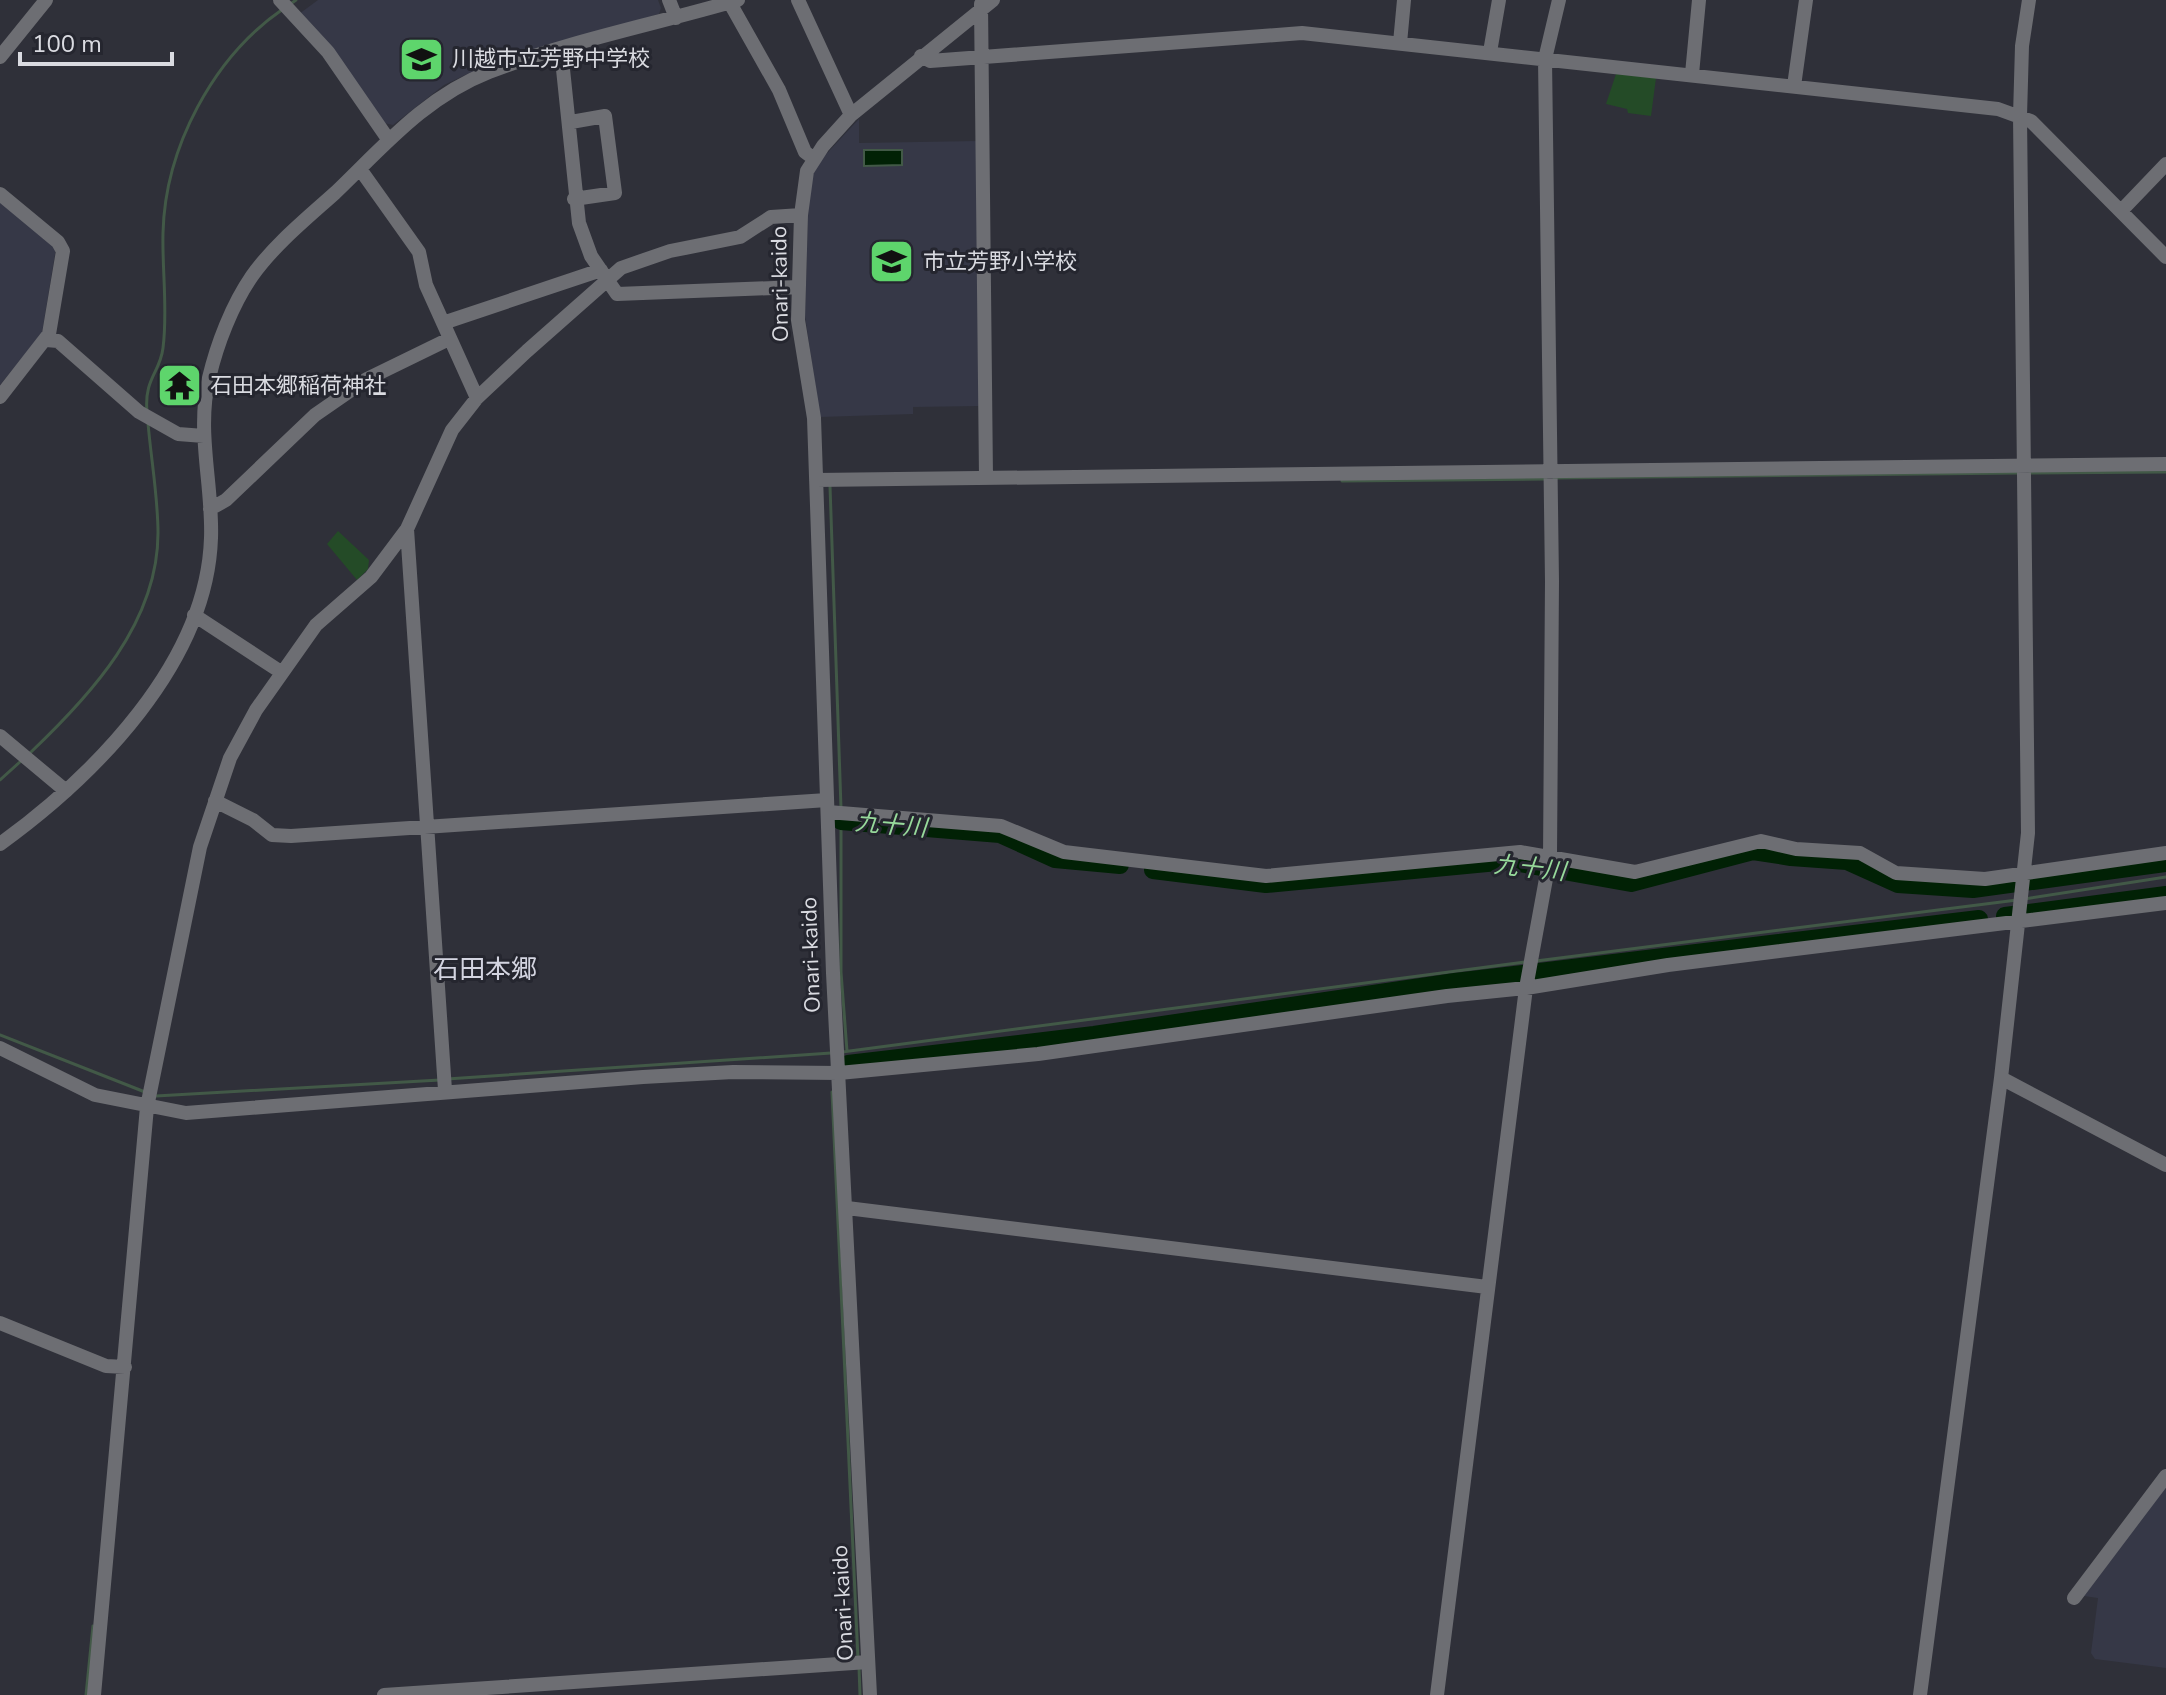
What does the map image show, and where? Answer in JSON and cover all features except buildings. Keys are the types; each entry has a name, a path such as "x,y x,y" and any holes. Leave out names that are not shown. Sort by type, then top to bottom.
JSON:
{"street":[{"path":"0,57 46,0"},
{"path":"280,0 328,52 388,139"},
{"path":"669,0 676,18"},
{"path":"798,0 851,115"},
{"path":"1400,43 1404,0"},
{"path":"1490,52 1499,0"},
{"path":"1437,1695 1526,988 1550,857 1550,471 1545,59 1559,0"},
{"path":"1692,74 1699,0"},
{"path":"1794,86 1806,0"},
{"path":"1920,1695 2001,1078 2028,833 2020,116 2022,46 2029,0"},
{"path":"0,844 66,791 135,721 162,679 194,615 209,567 210,509 204,436 209,379 239,297 264,261 410,119 488,72 734,1 779,90 805,152 813,158 851,115 985,3"},
{"path":"985,3 982,58 986,478"},
{"path":"921,56 930,61 982,58 1289,33 1490,52 1998,109 2031,121 2166,257"},
{"path":"561,50 571,122 574,199 591,256 617,294 798,287"},
{"path":"571,122 605,116 615,193 574,199"},
{"name":"Onari-kaido","path":"813,158 801,215 798,320 814,418 827,806 847,1208 862,1663 870,1695"},
{"path":"2122,210 2166,164"},
{"path":"360,169 419,252 426,285 477,398"},
{"path":"0,194 58,242 63,251 46,340 0,397"},
{"path":"443,323 670,251 740,237 771,217 801,215"},
{"path":"94,1695 147,1107 180,934 215,801 240,738 281,672 316,625 371,577 407,529 452,430 477,398 605,273"},
{"path":"210,509 226,500 315,415 367,379 449,339"},
{"path":"46,340 58,341 139,412 178,434 204,436"},
{"path":"816,480 2166,464"},
{"path":"407,529 445,1090"},
{"path":"194,615 281,672"},
{"path":"0,736 66,791"},
{"path":"215,801 253,820 272,835 827,806 1001,826 1064,852 1266,876 1520,852 1635,872 1761,841 1796,849 1860,853 1896,873 1985,879 2166,853"},
{"path":"0,1048 79,1089 147,1107 209,1113 445,1090 733,1072 839,1073 1038,1054 1447,996 1526,988 1668,965 2166,903"},
{"path":"2001,1078 2166,1165"},
{"path":"847,1208 1487,1287"},
{"path":"0,1323 106,1366 125,1367"},
{"path":"2074,1598 2166,1476"},
{"path":"384,1695 862,1663"}],"shaded area":[{"name":"川越市立芳野中学校","path":"318,0 658,0 661,8 659,14 491,63 444,85 393,125 384,123 299,14"},
{"path":"1616,74 1656,78 1651,116 1628,113 1627,109 1606,104"},
{"name":"市立芳野小学校","path":"859,119 859,143 978,141 979,406 913,407 913,414 820,417 805,316 809,186 815,166"},
{"path":"864,150 902,150 902,165 864,166"},
{"path":"0,202 56,248 42,333 0,385"},
{"path":"338,531 369,560 368,569 357,580 327,544"},
{"path":"2166,1479 2166,1668 2095,1659 2091,1653 2098,1598 2084,1596"}],"waterway":[{"path":"289,5 296,0"},
{"path":"147,412 148,391 163,348 166,201 183,137 215,79 235,52 283,9"},
{"path":"30,753 97,682 133,627 146,597 155,566 158,533 148,423"},
{"path":"2030,473 2166,472"},
{"path":"1554,478 2018,473"},
{"path":"1342,481 1546,479"},
{"path":"830,486 841,808"},
{"path":"0,780 21,761"},
{"path":"841,820 841,972 847,1051"},
{"name":"九十川","path":"841,821 1000,834 1055,859 1120,865"},
{"name":"九十川","path":"1153,870 1266,884 1508,861 1631,883 1753,851 1847,861 1898,884 1973,889 2166,863"},
{"path":"2024,899 2166,877"},
{"path":"2005,916 2166,895"},
{"path":"1536,961 2017,900"},
{"path":"848,1064 1094,1035 1455,982 1979,919"},
{"path":"842,1052 1525,962"},
{"path":"0,1035 145,1092"},
{"path":"447,1079 831,1053"},
{"path":"156,1096 440,1080"},
{"path":"832,1092 858,1659"},
{"path":"86,1695 93,1626"},
{"path":"859,1667 860,1695"}],"place":[{"name":"川越市立芳野中学校","path":"421,59"},
{"name":"市立芳野小学校","path":"892,262"},
{"name":"石田本郷稲荷神社","path":"179,386"}],"district":[{"name":"石田本郷","path":"485,969"}]}
